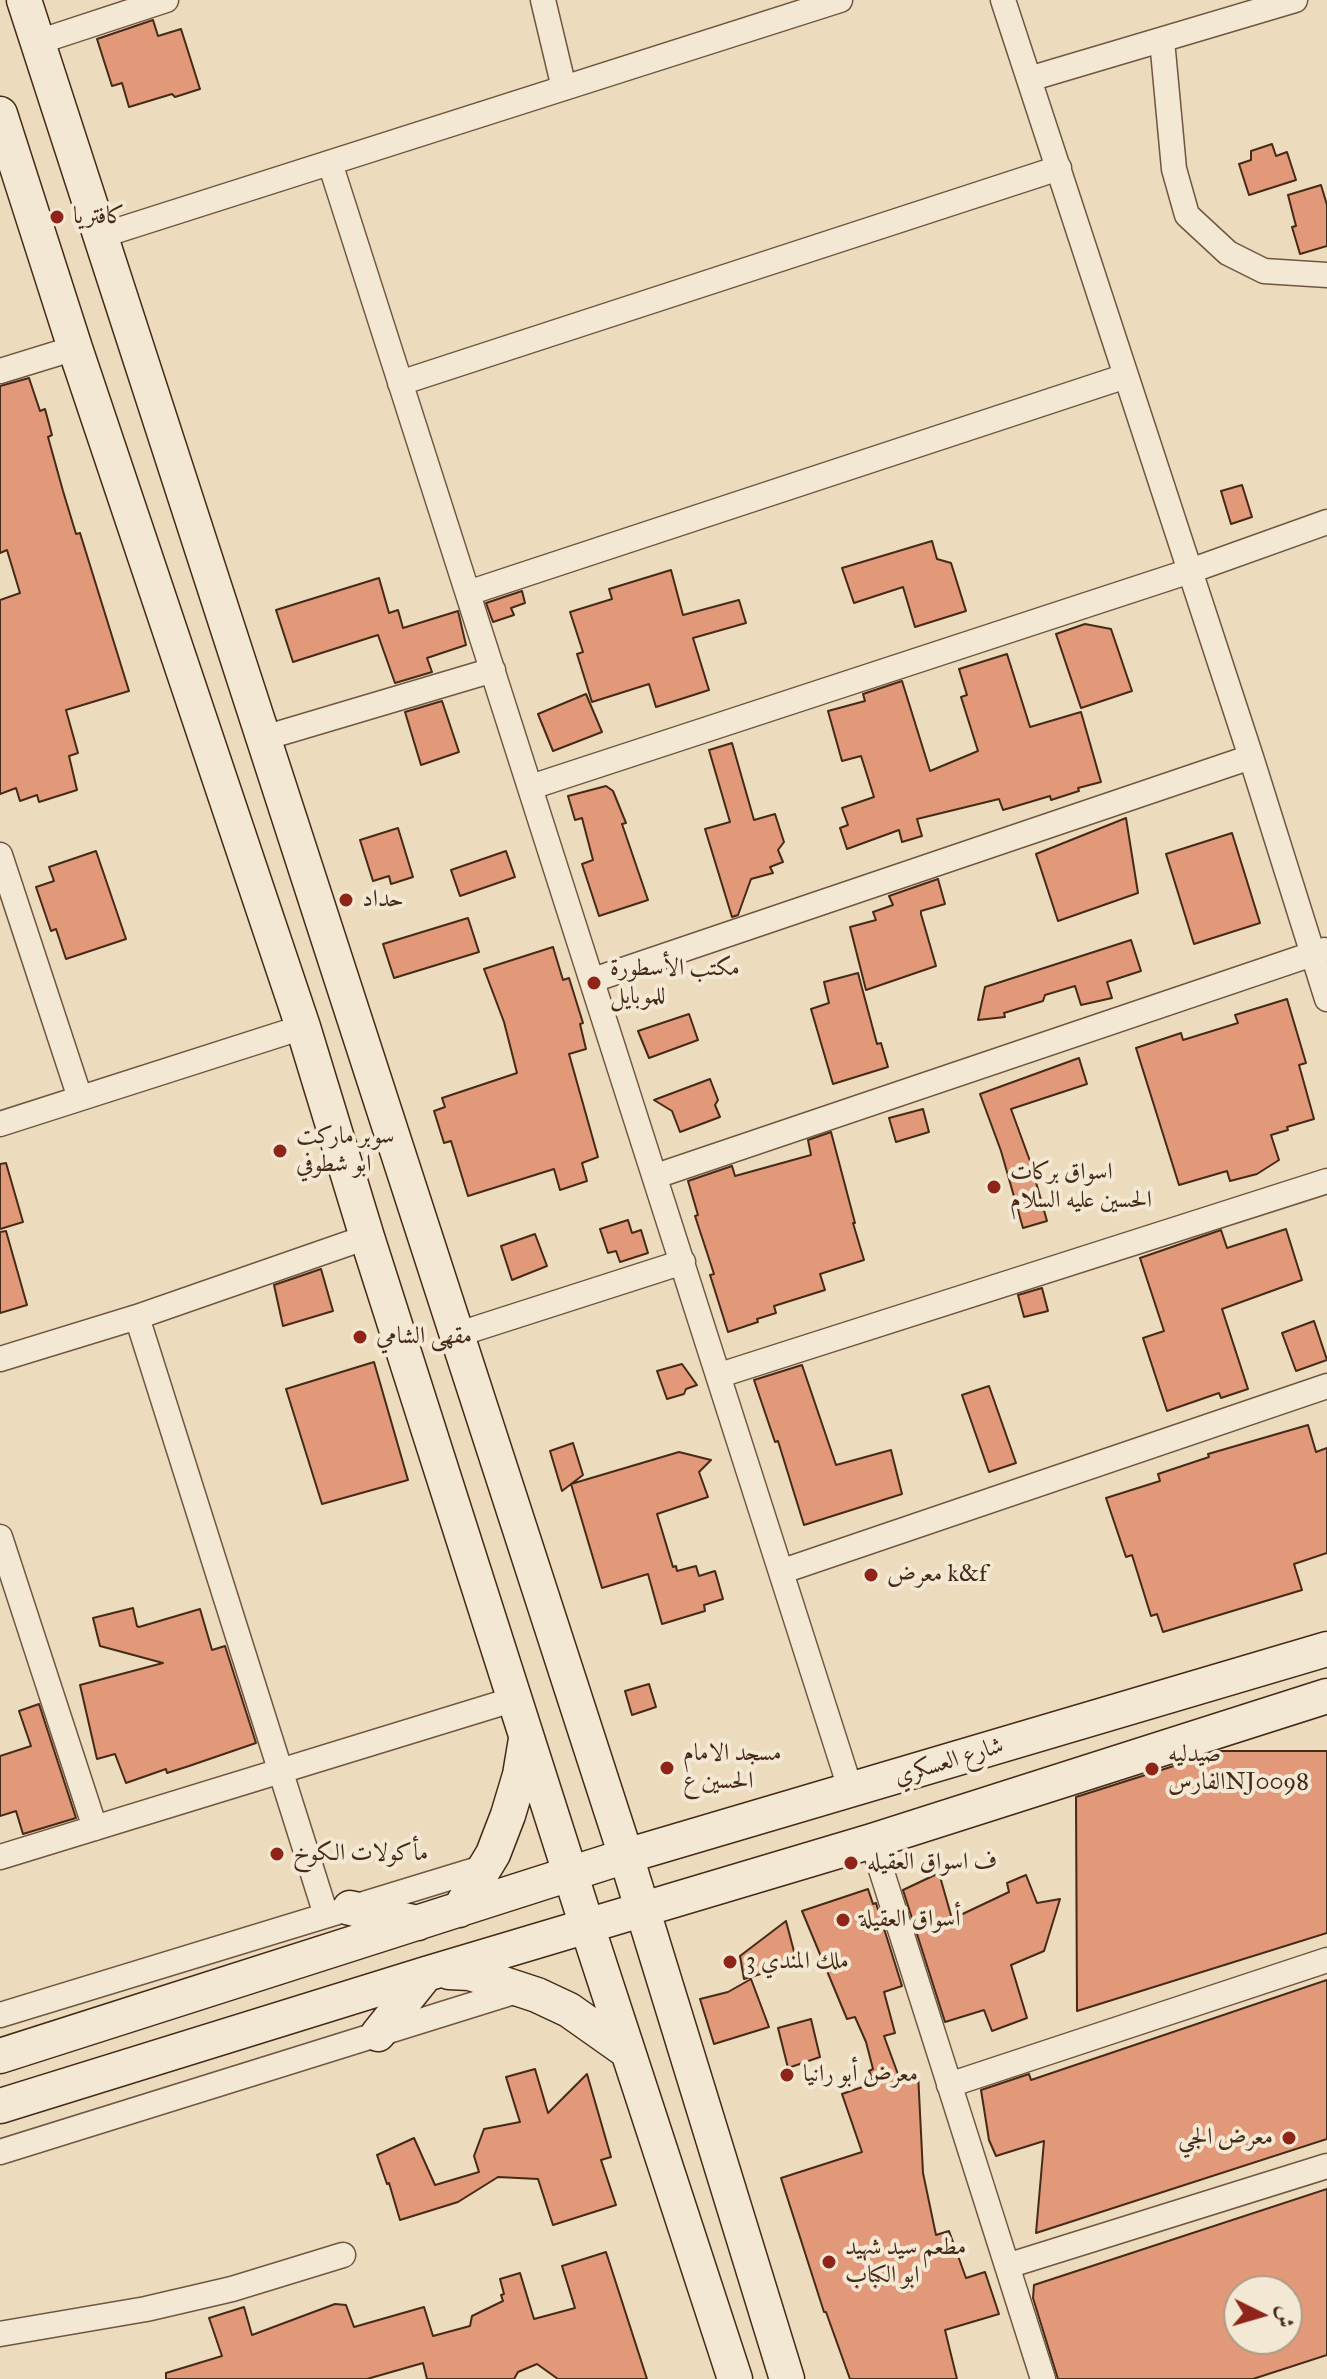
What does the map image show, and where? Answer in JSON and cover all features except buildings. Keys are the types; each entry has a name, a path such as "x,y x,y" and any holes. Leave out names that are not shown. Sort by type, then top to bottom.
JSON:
{"main road":[{"path":"24,0 459,1334 643,1909 787,2379"},
{"path":"0,114 5,150 75,348 303,1027 587,1926 735,2379"},
{"path":"265,915 287,925 305,919 311,907 313,889"},
{"path":"288,982 290,965 304,951 325,952 336,960"},
{"name":"شارع العسكري","path":"0,2056 626,1856 1327,1649"},
{"path":"0,2106 872,1841 1327,1696"},
{"path":"459,1910 485,1867 508,1815 520,1775 527,1735"},
{"path":"338,1912 419,1923"},
{"path":"378,2034 432,1973 470,1973 523,1989 569,2010 627,2051"}],"street":[{"path":"38,42 166,0"},
{"path":"543,0 564,88"},
{"path":"100,236 840,0"},
{"path":"1003,0 1251,757 1319,952 1327,999"},
{"path":"1029,79 1295,0"},
{"path":"1162,40 1174,169 1187,215 1228,253 1264,271 1327,275"},
{"path":"330,163 851,1791"},
{"path":"400,383 1059,168"},
{"path":"0,371 75,348"},
{"path":"468,593 1126,376"},
{"path":"531,787 1190,571 1327,522"},
{"path":"264,738 493,670"},
{"path":"593,980 1251,757"},
{"path":"0,855 80,1098"},
{"path":"656,1176 1319,952"},
{"path":"0,1124 303,1027"},
{"path":"720,1375 1327,1181"},
{"path":"0,1359 137,1317 367,1237"},
{"path":"459,1334 683,1262"},
{"path":"137,1317 281,1771 338,1912"},
{"path":"783,1571 1327,1386"},
{"path":"0,1537 95,1828"},
{"path":"0,1857 515,1699"},
{"path":"872,1841 1043,2379"},
{"path":"0,2015 485,1867"},
{"path":"949,2085 1327,1960"},
{"path":"0,2152 523,1989"},
{"path":"1007,2266 1327,2166"},
{"path":"0,2334 146,2309 232,2289 343,2255"}],"place":[{"name":"كافتريا","path":"57,217"},
{"name":"حداد","path":"346,900"},
{"name":"مكتب الأسطورة للموبايل","path":"594,983"},
{"name":"سوبر ماركت ابو شطوفي","path":"280,1151"},
{"name":"اسواق بركات الحسين عليه السلام","path":"994,1187"},
{"name":"مقهى الشامي","path":"360,1337"},
{"name":"معرض k&f","path":"871,1575"},
{"name":"مسجد الامام الحسين ع","path":"667,1768"},
{"name":"صيدليه الفارسNJ0098","path":"1152,1769"},
{"name":"مأكولات الكوخ","path":"277,1854"},
{"name":"ف اسواق العقيله","path":"851,1863"},
{"name":"أسواق العقيلة","path":"843,1920"},
{"name":"ملك المندي 3","path":"730,1962"},
{"name":"معرض أبو رانيا","path":"787,2075"},
{"name":"معرض الجي","path":"1289,2138"},
{"name":"مطعم سيد شهيد ابو الكباب","path":"829,2262"}]}
